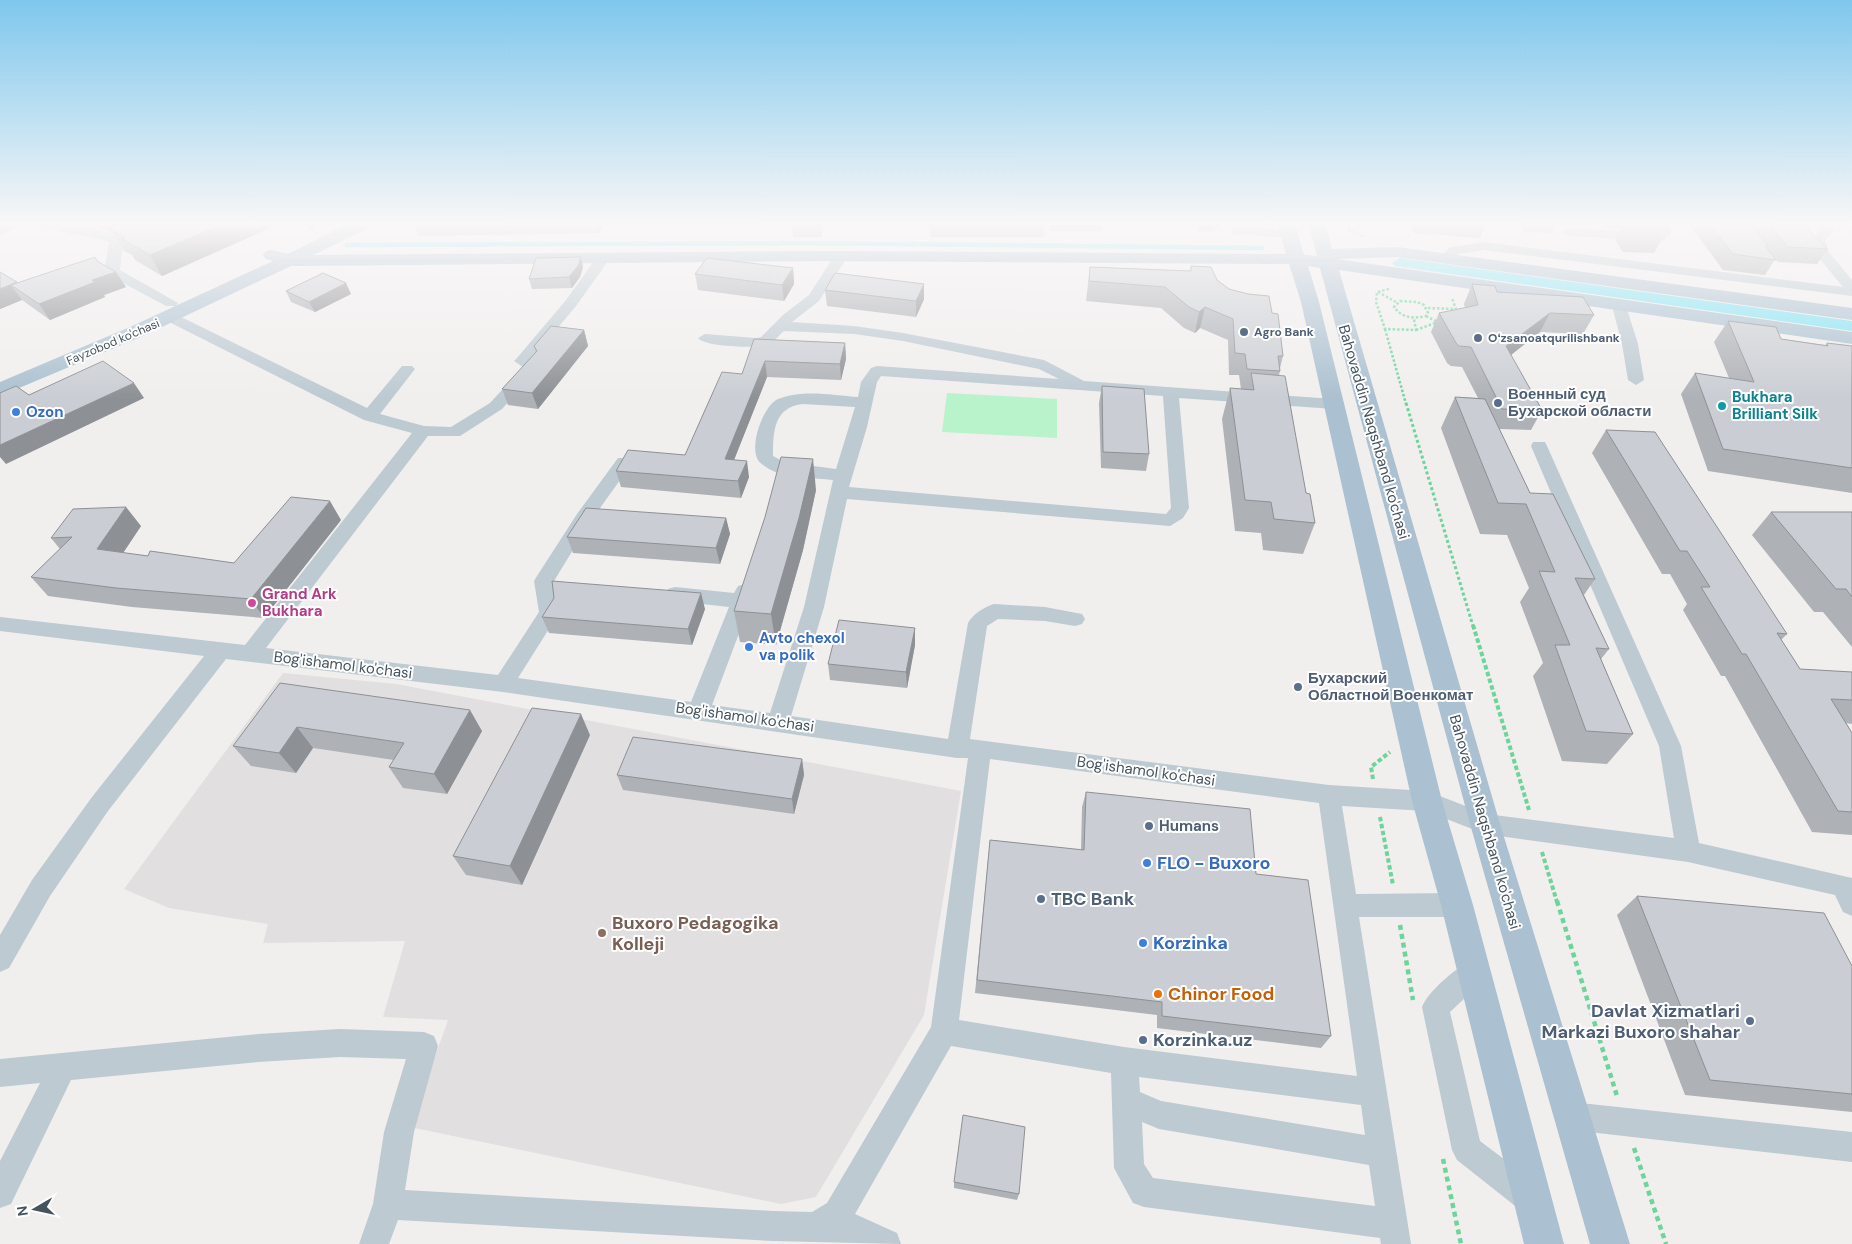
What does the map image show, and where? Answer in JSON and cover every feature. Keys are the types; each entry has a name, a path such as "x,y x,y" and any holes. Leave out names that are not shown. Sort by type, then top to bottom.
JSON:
{"main road":[{"name":"Fayzobod ko'chasi","path":"0,390 228,283"},
{"name":"Bahovaddin Naqshband ko'chasi","path":"1302,283 1334,404 1427,801 1457,906 1544,1244"},
{"name":"Bahovaddin Naqshband ko'chasi","path":"1342,283 1350,295 1485,824 1610,1244"},
{"path":"1350,295 1366,283"},
{"path":"1399,283 1619,306 1852,338"},
{"path":"1624,283 1852,314"},
{"name":"Fayzobod ko'chasi","path":"0,376 170,310"}],"street":[{"path":"130,283 170,310 370,416 423,430 454,432 496,406 533,366 522,361 585,283"},
{"path":"705,338 757,343 766,340 814,298 824,283"},
{"path":"1776,283 1852,291"},
{"path":"1619,306 1630,344 1636,380"},
{"path":"780,326 854,330 903,337 1044,365 1081,386"},
{"path":"370,416 407,369"},
{"path":"778,722 814,607 841,484 859,428 869,382 877,371 1334,404"},
{"path":"864,403 822,400 784,402 774,411 766,433 766,458 779,467 841,484 1170,520 1177,514 1180,508 1171,392"},
{"path":"250,654 423,430"},
{"path":"1539,446 1670,746 1688,851"},
{"path":"504,684 549,612 544,581 583,518 624,462"},
{"path":"699,710 750,571"},
{"path":"544,581 563,583"},
{"path":"652,592 740,601"},
{"path":"814,1227 838,1214 944,1031 969,749 978,622 994,611 1045,614 1075,619"},
{"name":"Bog'ishamol ko'chasi","path":"0,624 504,684 969,749 1329,795 1427,801 1485,824 1688,851 1842,886 1852,904"},
{"path":"0,960 41,888 100,804 220,651"},
{"path":"1124,1061 1129,1168 1144,1192 1394,1234 1329,795"},
{"path":"1345,906 1457,906"},
{"path":"1474,972 1435,1007 1467,1150 1532,1200"},
{"path":"944,1031 1124,1061 1373,1092"},
{"path":"0,1073 258,1048 340,1043 424,1046 399,1132 388,1204 374,1244"},
{"path":"0,1193 62,1068"},
{"path":"1127,1100 1159,1115 1382,1152"},
{"path":"1571,1116 1852,1147"},
{"path":"388,1204 814,1227 831,1225 849,1228 886,1244"}],"path":[{"path":"1377,292 1388,289 1398,283"},
{"path":"1377,292 1397,303 1417,302 1427,308 1456,309"},
{"path":"1377,292 1376,302 1409,416 1626,1122 1666,1244"},
{"path":"1443,297 1461,299"},
{"path":"1452,298 1456,314"},
{"path":"1385,329 1416,330 1438,322 1426,316 1414,318 1397,312 1394,307 1397,303"},
{"path":"1426,316 1427,308"},
{"path":"1414,318 1416,330"}],"shaded area":[{"name":"Buxoro Pedagogika Kolleji","path":"283,673 396,684 961,791 924,1015 816,1197 781,1204 410,1127 448,1020 383,1017 405,941 263,943 268,924 169,908 124,889"}],"green space":[{"path":"947,393 1057,399 1057,438 942,432"}],"building":[{"path":"0,283 14,283 0,289"},
{"path":"17,283 92,283 39,304 11,285"},
{"path":"302,283 346,283 309,302 286,291"},
{"path":"767,283 783,283 782,285"},
{"path":"829,283 924,284 916,301 825,290"},
{"path":"1115,283 1221,283 1229,289 1248,294 1269,296 1272,313 1278,314 1283,356 1278,356 1280,371 1247,369 1245,354 1235,353 1233,319 1205,307 1199,312 1189,307 1165,287"},
{"path":"1472,284 1495,286 1497,292 1583,297 1594,315 1550,313 1506,346 1542,410 1502,409 1471,347 1459,346 1456,343 1439,313 1478,305"},
{"name":"Bukhara Brilliant Silk","path":"1728,321 1776,327 1781,339 1828,346 1827,343 1852,346 1852,468 1723,449 1695,373 1754,382"},
{"path":"551,326 584,330 532,393 502,389 537,351 534,346"},
{"path":"754,339 845,343 840,364 765,361 725,459 747,461 738,481 616,471 628,450 685,455 722,372 742,374"},
{"path":"103,361 134,383 0,445 0,393 16,386 29,395"},
{"path":"1251,373 1285,376 1306,493 1310,494 1315,523 1274,519 1271,502 1245,500 1230,388 1254,390"},
{"path":"1102,386 1144,389 1149,454 1103,452"},
{"path":"1455,397 1485,399 1530,493 1553,494 1595,579 1575,578 1609,649 1596,648 1633,734 1586,731 1555,645 1570,645 1539,571 1555,572 1526,504 1498,503"},
{"path":"1606,430 1655,432 1787,634 1777,633 1800,669 1852,672 1852,700 1831,699 1852,733 1852,812 1838,811 1746,654 1742,654 1701,587 1710,587 1687,551 1680,551"},
{"path":"781,457 813,459 799,518 771,614 734,611 765,517"},
{"path":"291,497 330,501 251,599 116,588 31,577 72,537 51,538 73,509 126,507 97,549 148,556 150,551 234,563"},
{"path":"586,508 726,518 716,548 567,537"},
{"path":"1771,512 1852,512 1852,597 1846,589 1836,589"},
{"path":"552,581 701,593 688,629 542,617 554,598"},
{"path":"839,620 915,628 906,672 828,664"},
{"path":"280,683 470,710 434,774 389,767 404,743 297,727 279,753 233,746"},
{"path":"532,708 581,714 510,866 453,856"},
{"path":"633,737 802,759 792,799 617,775"},
{"name":"Korzinka","path":"1086,792 1250,809 1256,874 1308,880 1331,1036 1162,1016 1162,1002 977,980 990,840 1084,850"},
{"path":"1637,896 1824,913 1852,966 1852,1094 1710,1080"},
{"path":"963,1115 1025,1127 1019,1194 954,1182"}],"waterway":[{"path":"1544,283 1852,326"}],"place":[{"name":"Agro Bank","path":"1244,332"},
{"name":"Oʻzsanoatqurilishbank","path":"1478,338"},
{"name":"Военный суд Бухарской области","path":"1498,403"},
{"name":"Bukhara Brilliant Silk","path":"1722,406"},
{"name":"Ozon","path":"16,412"},
{"name":"Grand Ark Bukhara","path":"252,603"},
{"name":"Avto chexol va polik","path":"749,647"},
{"name":"Бухарский Областной Военкомат","path":"1298,687"},
{"name":"Humans","path":"1149,826"},
{"name":"FLO - Buxoro","path":"1147,863"},
{"name":"TBC Bank","path":"1041,899"},
{"name":"Buxoro Pedagogika Kolleji","path":"602,933"},
{"name":"Korzinka","path":"1143,943"},
{"name":"Chinor Food","path":"1158,994"},
{"name":"Davlat Xizmatlari Markazi Buxoro shahar","path":"1750,1021"},
{"name":"Korzinka.uz","path":"1143,1040"}]}
